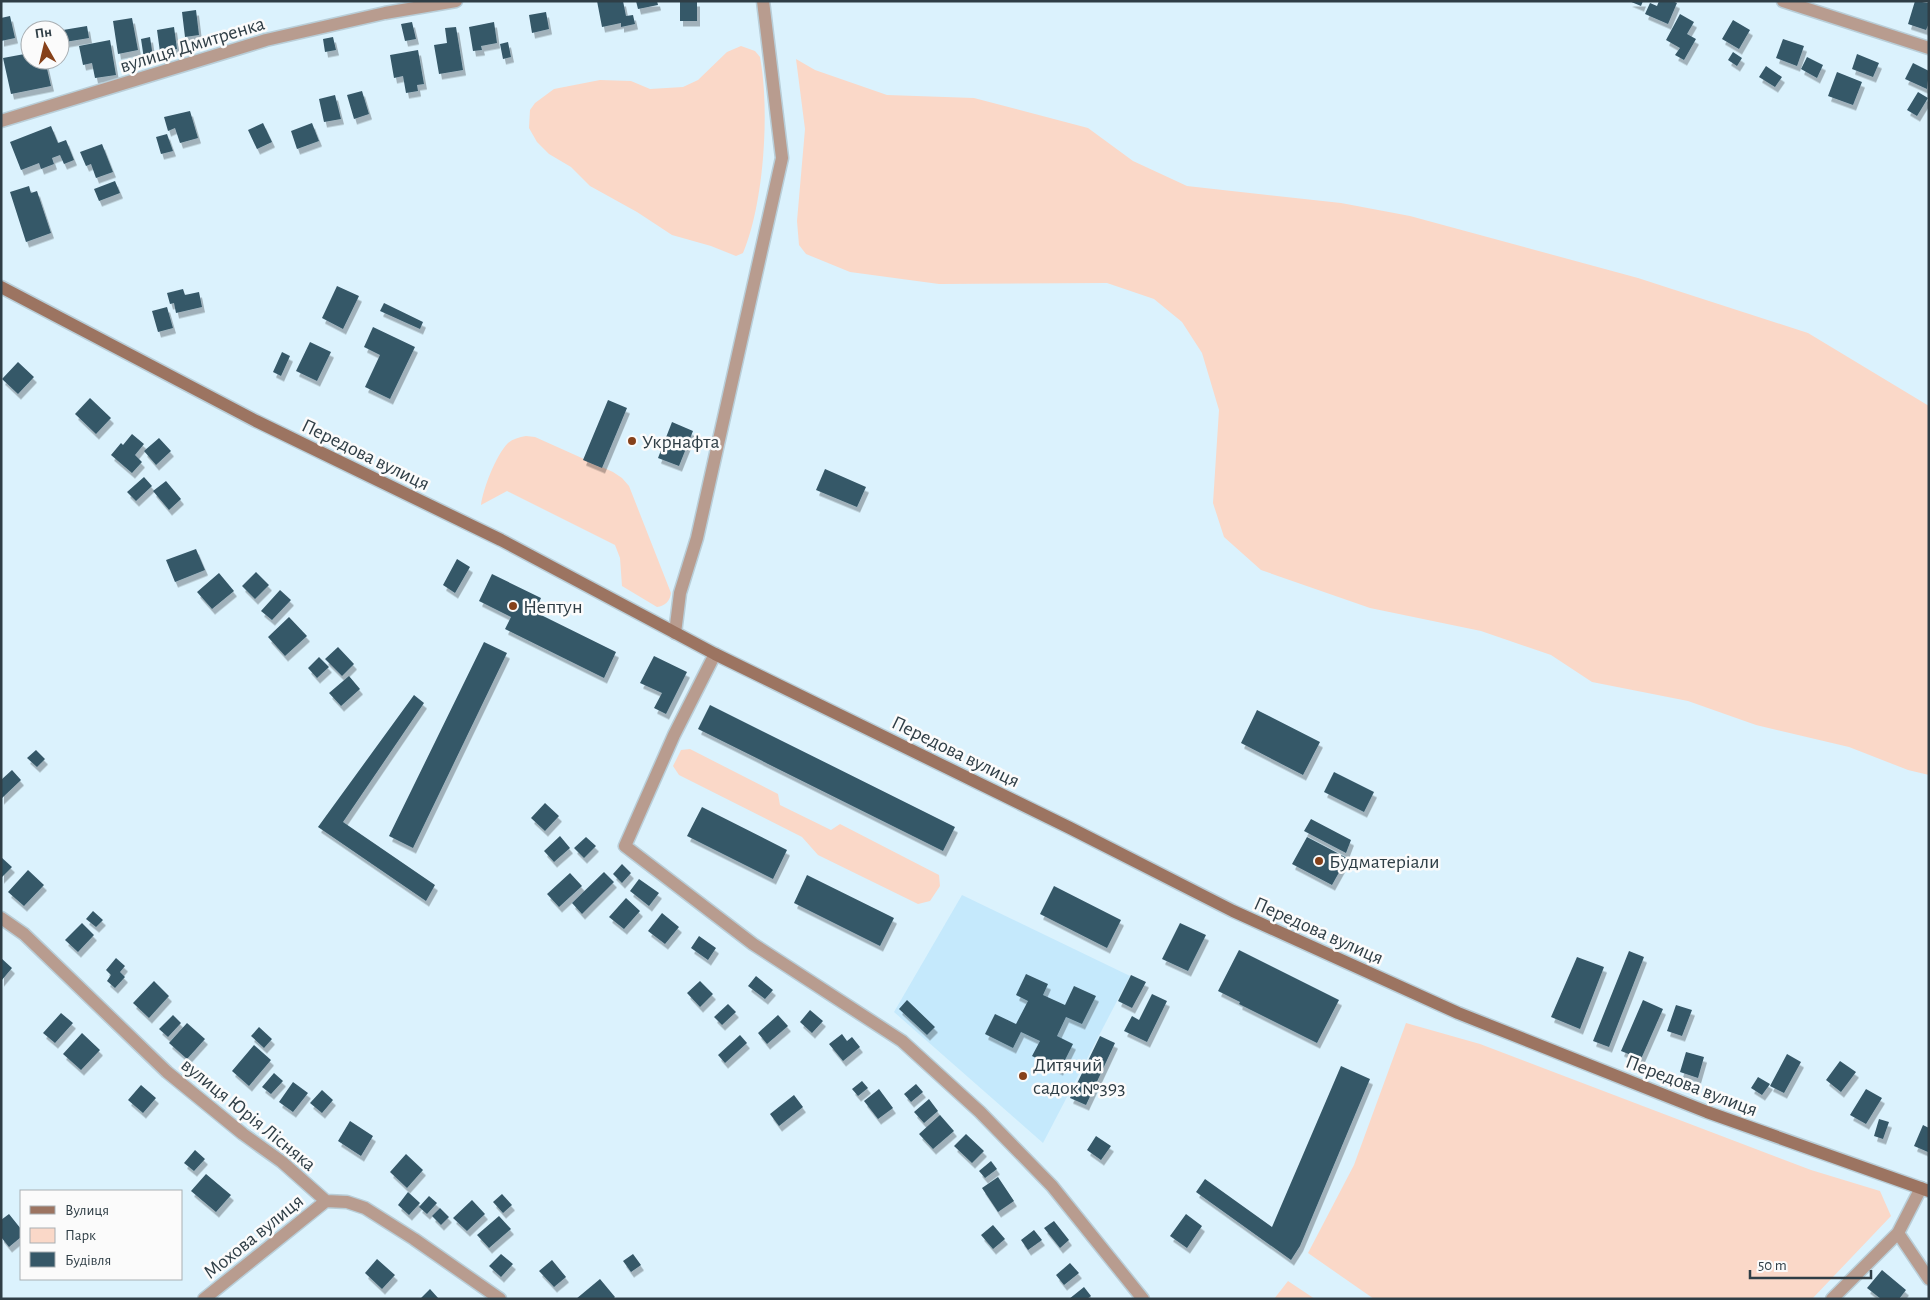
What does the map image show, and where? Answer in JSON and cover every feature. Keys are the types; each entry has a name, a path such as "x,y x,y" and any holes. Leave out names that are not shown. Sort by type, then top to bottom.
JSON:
{"street":[{"name":"вулиця Дмитренка","path":"1,121 266,40 385,13 456,1"},
{"path":"675,634 680,593 698,538 782,158 764,1"},
{"path":"1783,1 1929,48"},
{"name":"Передова вулиця","path":"1,287 256,422 501,540 675,634 1070,828 1233,911 1458,1014 1707,1112 1925,1190"},
{"path":"715,654 674,735 625,846 753,944 902,1041 980,1112 1052,1186 1143,1299"},
{"name":"вулиця Юрія Лісняка","path":"1,918 24,934 167,1072 243,1134 282,1162 326,1201"},
{"path":"1832,1299 1898,1233 1925,1190"},
{"path":"326,1201 347,1202 365,1208 414,1239 500,1299"},
{"name":"Мохова вулиця","path":"204,1299 326,1201"},
{"path":"1898,1233 1929,1279"}],"shaded area":[{"name":"Дитячий садок №393","path":"962,895 1130,976 1043,1143 894,1012"}],"green space":[{"path":"741,46 755,51 760,57 765,103 765,129 756,209 743,253 736,256 711,246 672,235 637,212 590,186 571,167 549,154 537,142 529,128 530,110 535,103 554,89 600,80 631,81 650,89 683,87 698,80 727,52"},
{"path":"796,59 815,70 887,95 974,98 1088,128 1133,161 1187,186 1341,203 1410,216 1638,278 1808,333 1929,406 1929,775 1908,770 1849,747 1756,725 1688,701 1592,682 1551,655 1481,631 1370,608 1261,570 1224,537 1213,503 1219,410 1202,353 1182,322 1154,299 1107,283 939,284 850,272 806,254 799,245 797,221 805,129"},
{"path":"526,436 535,437 613,472 629,486 671,593 667,603 657,607 622,586 620,558 615,545 507,491 481,505 484,490 503,448 512,440"},
{"path":"690,749 778,794 780,805 831,830 840,824 939,875 940,886 930,901 918,904 818,855 802,837 679,775 673,766 681,750"},
{"path":"1406,1023 1480,1044 1811,1170 1880,1191 1891,1216 1812,1299 1374,1299 1308,1253 1354,1165"},
{"path":"1288,1281 1315,1299 1274,1299"}],"building":[{"path":"597,1 623,1 626,16 633,15 635,24 621,27 621,23 602,27"},
{"path":"636,1 657,1 658,5 638,9"},
{"path":"680,1 697,1 697,21 680,21"},
{"path":"1629,1 1643,1 1641,6"},
{"path":"1659,1 1673,1 1677,3 1668,24 1645,14 1650,3 1657,6"},
{"path":"1915,1 1929,3 1929,23 1926,30 1908,24"},
{"path":"196,10 199,35 185,37 182,12"},
{"path":"546,12 549,29 532,33 529,15"},
{"path":"1680,14 1694,22 1687,34 1696,39 1684,60 1675,55 1680,48 1666,40"},
{"path":"10,16 15,38 1,41 1,18"},
{"path":"132,18 138,50 118,54 113,21"},
{"path":"1733,20 1750,30 1739,49 1722,39"},
{"path":"412,22 416,39 405,41 401,24"},
{"path":"494,22 497,43 481,46 482,50 473,51 469,27"},
{"path":"87,26 89,38 70,41 70,29"},
{"path":"174,27 177,49 160,52 157,30"},
{"path":"456,27 463,70 439,74 434,45 447,43 445,28"},
{"path":"150,37 153,57 144,59 141,39"},
{"path":"333,37 336,50 325,52 323,39"},
{"path":"1783,39 1804,46 1797,66 1776,58"},
{"path":"110,40 116,75 95,78 92,63 83,65 79,46"},
{"path":"508,42 511,57 503,59 500,44"},
{"path":"418,50 424,84 417,85 418,91 406,93 403,76 394,78 390,55"},
{"path":"1733,52 1742,58 1737,66 1728,60"},
{"path":"1857,54 1879,63 1873,77 1852,69"},
{"path":"20,55 20,70 47,70 51,86 11,94 3,58"},
{"path":"1807,57 1823,65 1817,78 1801,69"},
{"path":"1913,63 1929,71 1927,89 1905,79"},
{"path":"1766,66 1782,77 1775,87 1759,77"},
{"path":"1837,72 1862,82 1853,105 1828,96"},
{"path":"362,91 369,114 354,119 347,95"},
{"path":"1918,92 1928,98 1917,116 1907,110"},
{"path":"335,95 341,119 324,122 319,99"},
{"path":"190,111 198,138 180,143 175,128 168,131 164,117"},
{"path":"263,123 272,142 257,149 248,130"},
{"path":"312,123 319,141 297,149 291,131"},
{"path":"51,126 58,143 66,140 74,160 64,164 60,155 52,158 54,164 41,169 39,163 21,170 10,142"},
{"path":"167,134 173,151 161,154 156,137"},
{"path":"102,144 113,172 96,178 91,164 86,166 80,152"},
{"path":"115,181 120,193 99,201 94,189"},
{"path":"29,186 31,193 37,191 51,233 26,242 10,192"},
{"path":"337,286 359,296 343,329 322,318"},
{"path":"183,289 185,295 199,292 202,307 176,313 174,303 170,304 167,293"},
{"path":"384,303 423,322 420,329 380,311"},
{"path":"167,307 173,328 158,332 152,311"},
{"path":"373,327 415,347 390,399 365,387 380,355 364,347"},
{"path":"310,342 331,352 317,381 296,371"},
{"path":"282,352 290,356 281,376 273,372"},
{"path":"18,362 34,377 18,394 2,379"},
{"path":"90,398 111,418 96,434 75,414"},
{"path":"608,400 627,408 602,468 583,460"},
{"path":"672,422 693,431 679,466 658,458"},
{"path":"132,434 144,444 135,455 142,462 132,473 111,455"},
{"path":"159,438 171,451 156,465 144,451"},
{"path":"825,469 866,487 857,507 816,490"},
{"path":"144,477 152,486 136,501 127,492"},
{"path":"166,481 181,499 169,510 153,491"},
{"path":"196,549 205,570 175,582 166,560"},
{"path":"457,559 470,567 455,593 443,585"},
{"path":"256,572 269,585 255,599 242,586"},
{"path":"219,573 234,591 212,609 197,592"},
{"path":"492,574 541,598 535,612 616,652 604,678 505,629 511,617 479,601"},
{"path":"280,590 291,600 272,620 261,611"},
{"path":"289,617 307,636 285,656 268,637"},
{"path":"484,642 507,653 413,848 389,836"},
{"path":"338,647 354,664 342,676 325,659"},
{"path":"654,656 687,672 666,714 654,708 662,693 640,683"},
{"path":"319,657 329,667 317,678 308,668"},
{"path":"349,676 360,689 341,706 329,693"},
{"path":"414,695 424,703 343,822 435,885 426,901 318,827"},
{"path":"710,705 955,827 943,851 698,729"},
{"path":"1257,710 1320,742 1303,775 1241,743"},
{"path":"36,750 45,759 37,767 27,758"},
{"path":"12,770 21,780 1,799 1,780"},
{"path":"1334,772 1374,792 1364,812 1324,792"},
{"path":"545,803 559,816 545,831 531,818"},
{"path":"702,807 787,850 773,879 687,836"},
{"path":"1311,819 1351,840 1346,853 1304,831"},
{"path":"560,836 570,848 554,862 544,851"},
{"path":"586,837 596,846 584,858 574,848"},
{"name":"Будматеріали","path":"1307,837 1347,858 1332,885 1292,864"},
{"path":"1,857 12,867 1,878"},
{"path":"622,864 631,873 622,883 613,874"},
{"path":"28,870 44,885 24,906 8,892"},
{"path":"604,872 614,882 582,914 572,903"},
{"path":"570,873 582,886 559,907 547,894"},
{"path":"807,875 894,918 880,946 794,903"},
{"path":"639,879 659,893 649,906 630,891"},
{"path":"1054,886 1121,920 1107,948 1040,914"},
{"path":"626,898 640,911 624,929 609,917"},
{"path":"93,911 103,920 96,927 86,919"},
{"path":"662,913 679,927 665,944 648,931"},
{"path":"82,923 94,935 78,952 65,940"},
{"path":"1180,923 1206,935 1188,971 1162,959"},
{"path":"699,936 716,948 708,960 691,948"},
{"path":"1239,950 1339,1000 1317,1043 1239,1004 1240,1002 1218,991"},
{"path":"1629,951 1644,957 1609,1047 1593,1041"},
{"path":"1577,957 1604,967 1580,1029 1551,1017"},
{"path":"1,958 12,968 1,981"},
{"path":"116,958 125,966 120,972 125,977 115,988 107,981 111,975 106,970"},
{"path":"1026,974 1048,984 1043,995 1065,1005 1074,986 1096,996 1082,1024 1066,1017 1057,1036 1073,1044 1060,1070 1032,1056 1040,1041 1021,1032 1013,1048 985,1034 995,1014 1016,1024 1028,1001 1016,995"},
{"path":"1131,975 1146,982 1132,1008 1118,1001"},
{"path":"756,976 773,990 765,999 748,986"},
{"path":"154,981 169,996 149,1018 133,1003"},
{"path":"700,981 713,994 700,1007 687,993"},
{"path":"1152,994 1167,1001 1147,1042 1124,1031 1132,1016 1139,1020"},
{"path":"907,1000 935,1027 927,1035 899,1009"},
{"path":"1643,1000 1663,1009 1641,1059 1621,1051"},
{"path":"728,1004 736,1012 722,1025 714,1017"},
{"path":"1676,1005 1692,1010 1682,1036 1667,1031"},
{"path":"810,1010 823,1021 812,1033 800,1022"},
{"path":"61,1013 73,1023 55,1043 43,1033"},
{"path":"173,1015 181,1023 168,1037 159,1029"},
{"path":"778,1015 788,1026 767,1044 758,1033"},
{"path":"187,1023 205,1039 187,1059 169,1043"},
{"path":"259,1027 272,1039 264,1048 251,1036"},
{"path":"82,1033 100,1050 81,1070 63,1054"},
{"path":"842,1034 847,1041 852,1037 860,1047 843,1061 829,1044"},
{"path":"740,1035 747,1043 725,1063 718,1055"},
{"path":"1100,1036 1115,1043 1086,1105 1070,1098"},
{"path":"254,1045 271,1060 249,1086 232,1071"},
{"path":"1686,1052 1704,1057 1698,1078 1680,1072"},
{"path":"1787,1054 1801,1062 1784,1093 1770,1086"},
{"path":"1840,1061 1856,1072 1841,1092 1826,1080"},
{"path":"1341,1066 1370,1079 1300,1246 1291,1260 1196,1192 1205,1179 1272,1227"},
{"path":"274,1073 283,1081 271,1094 262,1087"},
{"path":"1758,1077 1770,1084 1762,1095 1751,1088"},
{"path":"862,1081 868,1088 858,1096 852,1089"},
{"path":"293,1082 308,1093 293,1112 279,1102"},
{"path":"916,1084 923,1092 911,1102 904,1094"},
{"path":"141,1085 156,1098 143,1113 128,1100"},
{"path":"879,1089 893,1108 878,1119 864,1101"},
{"path":"1866,1089 1882,1098 1866,1124 1850,1115"},
{"path":"322,1090 333,1100 322,1113 310,1103"},
{"path":"794,1095 803,1107 779,1126 770,1114"},
{"path":"929,1099 938,1111 924,1123 914,1112"},
{"path":"940,1115 954,1131 933,1149 919,1134"},
{"path":"1879,1119 1889,1122 1883,1139 1874,1136"},
{"path":"350,1121 373,1136 361,1156 338,1141"},
{"path":"1923,1125 1929,1128 1928,1152 1914,1146"},
{"path":"966,1134 984,1151 972,1163 954,1146"},
{"path":"1096,1136 1111,1146 1101,1160 1087,1150"},
{"path":"195,1150 205,1159 194,1171 184,1163"},
{"path":"406,1154 423,1170 407,1188 390,1172"},
{"path":"991,1161 997,1169 985,1178 979,1171"},
{"path":"206,1174 231,1195 216,1212 191,1191"},
{"path":"998,1177 1014,1201 998,1212 982,1188"},
{"path":"408,1192 420,1203 409,1215 398,1205"},
{"path":"502,1194 512,1205 503,1213 493,1202"},
{"path":"429,1196 437,1203 427,1214 419,1207"},
{"path":"472,1200 485,1214 467,1231 453,1218"},
{"path":"440,1208 449,1217 441,1225 432,1216"},
{"path":"9,1214 20,1228 20,1238 9,1247 1,1237 1,1220"},
{"path":"1186,1214 1202,1226 1187,1248 1170,1236"},
{"path":"499,1216 511,1229 489,1248 477,1235"},
{"path":"1054,1221 1069,1240 1060,1248 1044,1228"},
{"path":"993,1225 1005,1239 993,1249 981,1235"},
{"path":"1034,1230 1042,1240 1028,1250 1021,1240"},
{"path":"501,1254 513,1264 501,1277 489,1266"},
{"path":"633,1254 641,1265 631,1272 623,1261"},
{"path":"377,1259 395,1275 382,1289 365,1273"},
{"path":"552,1260 566,1277 554,1287 539,1271"},
{"path":"1070,1263 1079,1273 1064,1285 1056,1275"},
{"path":"1882,1270 1906,1290 1899,1299 1881,1299 1867,1288"},
{"path":"600,1279 615,1297 613,1299 576,1299"},
{"path":"1084,1287 1091,1296 1087,1299 1069,1299"},
{"path":"430,1289 439,1299 420,1299"}],"place":[{"name":"Укрнафта","path":"632,441"},
{"name":"Нептун","path":"513,606"},
{"name":"Будматеріали","path":"1319,861"},
{"name":"Дитячий садок №393","path":"1023,1076"}]}
